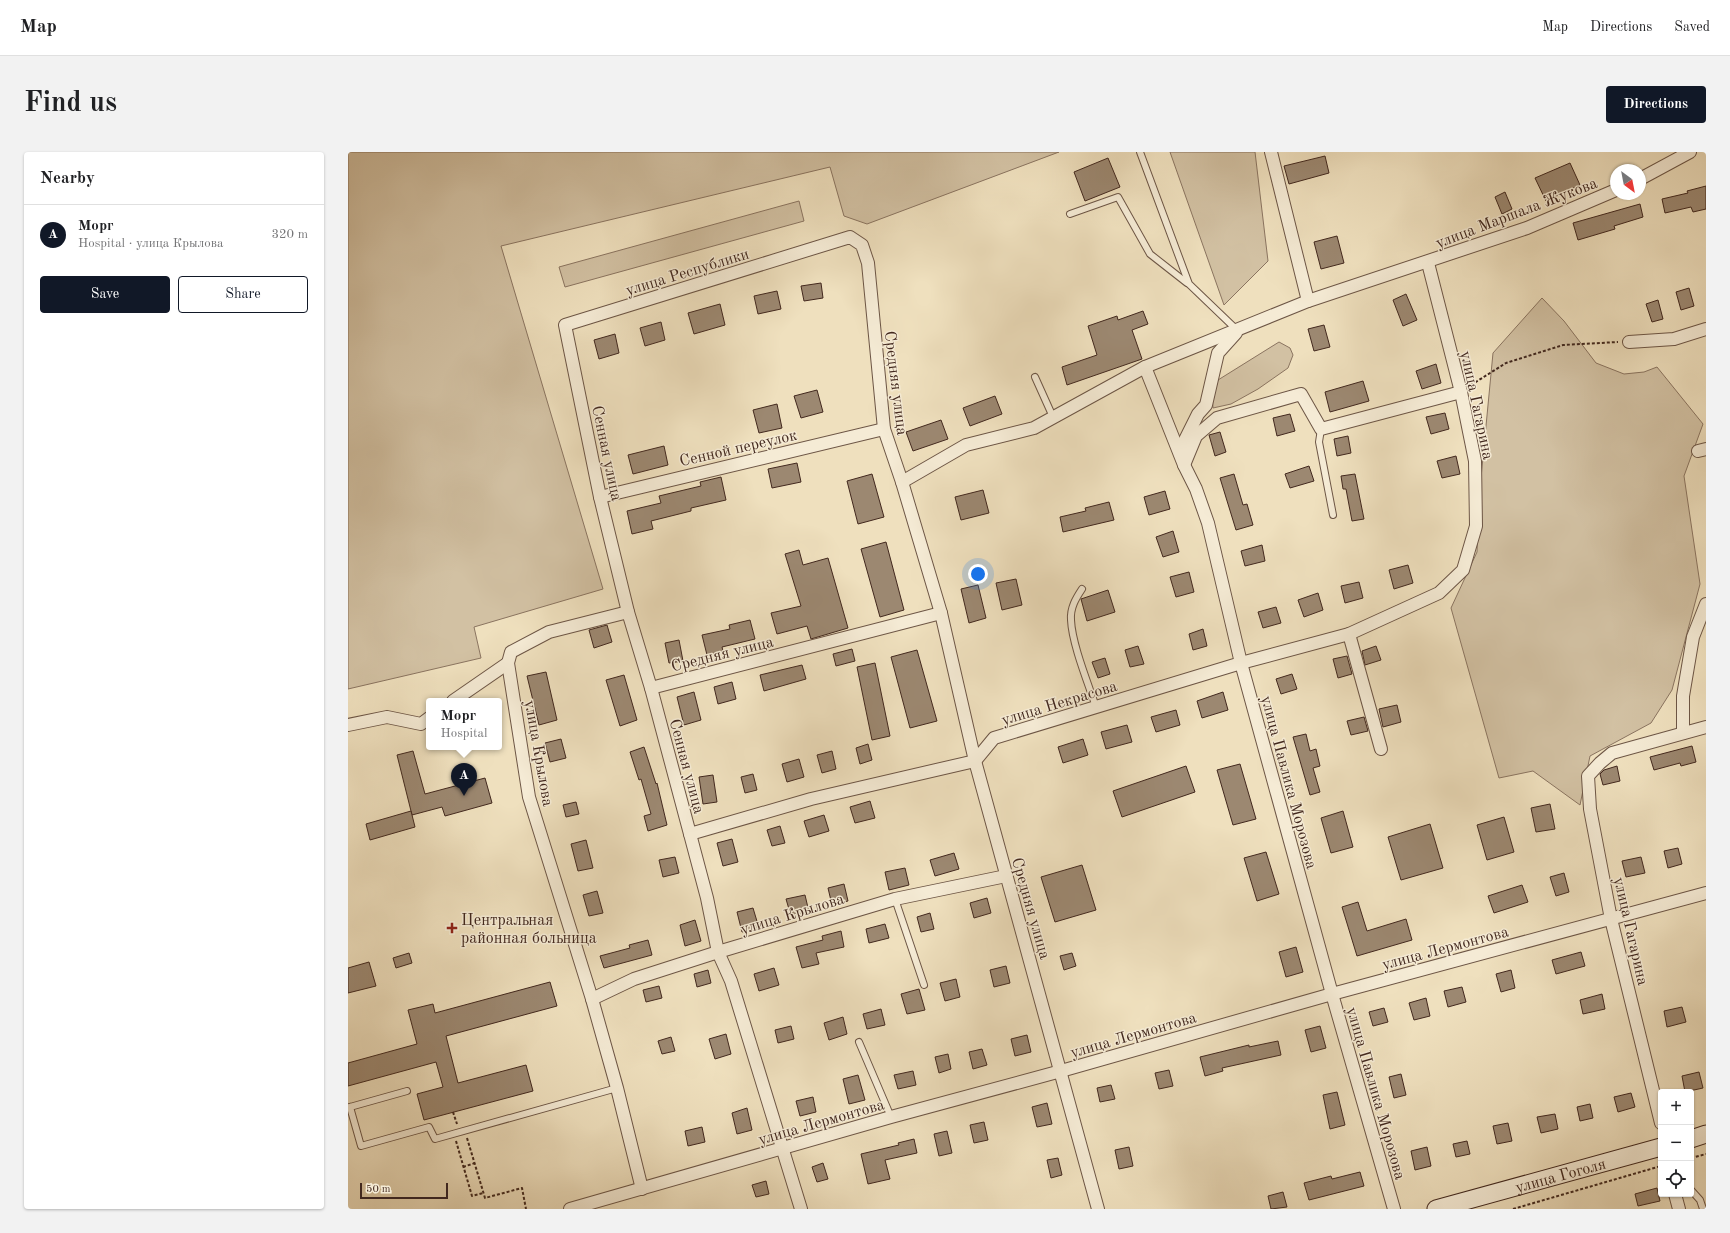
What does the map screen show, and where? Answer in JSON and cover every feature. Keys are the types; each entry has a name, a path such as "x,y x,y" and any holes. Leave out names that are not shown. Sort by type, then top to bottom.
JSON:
{"street":[{"path":"1271,152 1308,301"},
{"path":"1646,176 1690,152"},
{"name":"улица Маршала Жукова","path":"902,482 966,445 1034,428 1145,367 1238,331 1308,301 1428,263 1527,228 1610,193"},
{"name":"Средняя улица","path":"819,247 850,237 862,245 868,263 884,429 902,482 941,613 974,761 1098,1209"},
{"name":"улица Республики","path":"565,325 819,247"},
{"name":"улица Гагарина","path":"1428,263 1476,461 1476,526 1463,570 1439,593"},
{"name":"Сенная улица","path":"565,325 600,497 628,612 651,688 707,898 718,952 731,981 784,1149 801,1209"},
{"path":"1629,342 1674,339 1706,329"},
{"path":"1184,465 1184,442 1198,414 1206,405 1218,353 1238,331"},
{"name":"улица Павлика Морозова","path":"1145,367 1184,465 1196,488 1208,523 1241,663 1332,994 1394,1209"},
{"path":"1184,465 1196,436 1217,418 1301,394 1321,429 1460,392"},
{"name":"Сенной переулок","path":"600,497 884,429"},
{"name":"улица Некрасова","path":"974,761 994,738 1241,663 1349,634 1439,593"},
{"path":"1706,604 1693,637 1683,696 1683,733 1706,727"},
{"path":"457,698 508,663 511,652 549,632 628,612"},
{"name":"Средняя улица","path":"651,688 941,613"},
{"path":"1349,634 1381,749"},
{"name":"улица Крылова","path":"508,663 529,796 618,1088 642,1189"},
{"path":"348,725 387,717 421,724 426,720"},
{"name":"улица Гагарина","path":"1658,1111 1611,919 1590,809 1588,776 1612,753 1683,733"},
{"path":"690,834 811,799 974,761"},
{"name":"улица Крылова","path":"592,999 634,979 895,899 1006,876"},
{"name":"улица Лермонтова","path":"570,1209 784,1149 891,1117 1061,1071 1332,994 1706,893"},
{"path":"1694,1138 1706,1134"},
{"name":"улица Гоголя","path":"1436,1209 1658,1148"},
{"path":"1676,1197 1679,1209"}],"lane":[{"path":"1140,152 1188,284"},
{"path":"1070,214 1118,197 1150,254 1188,284 1238,331"},
{"path":"1036,376 1053,418"},
{"path":"1321,429 1319,442 1333,515"},
{"path":"1082,588 1074,600 1070,619 1096,707"},
{"path":"895,899 924,985"},
{"path":"860,1042 891,1117"},
{"path":"407,1091 349,1107 361,1146 429,1127 435,1139 618,1088"},
{"path":"1694,1193 1700,1200 1703,1209"}],"path":[{"path":"1460,392 1506,364 1563,345 1599,342 1629,342"},
{"path":"453,1112 460,1133 469,1139 485,1198 522,1188 526,1209"},
{"path":"460,1133 456,1142 472,1196 483,1192"},
{"path":"1694,1157 1706,1154"},
{"path":"463,1167 475,1163"},
{"path":"1513,1209 1658,1167"}],"shaded area":[{"path":"348,152 1059,152 867,224 844,216 830,167 501,246 603,589 474,627 481,658 348,689"},
{"path":"1170,152 1255,152 1268,261 1224,305"},
{"path":"799,201 804,221 565,287 559,267"},
{"path":"1542,298 1564,321 1596,363 1624,374 1644,372 1657,367 1703,424 1684,476 1700,584 1672,690 1651,723 1590,756 1580,805 1533,771 1499,778 1451,608 1477,552 1479,499 1493,353"},
{"path":"1279,342 1290,348 1293,355 1288,368 1258,389 1231,404 1213,408 1212,396 1218,380"}],"building":[{"path":"1325,156 1329,173 1289,184 1284,166"},
{"path":"1108,158 1120,187 1085,201 1074,172"},
{"path":"1570,163 1580,185 1546,201 1535,178"},
{"path":"1706,186 1706,209 1693,212 1691,207 1665,213 1662,199 1688,193 1687,191"},
{"path":"1505,192 1512,209 1502,214 1495,197"},
{"path":"1640,204 1643,217 1614,226 1615,229 1578,240 1573,223"},
{"path":"1337,236 1344,263 1321,269 1314,242"},
{"path":"821,283 823,298 804,301 801,286"},
{"path":"1689,288 1694,306 1681,310 1676,292"},
{"path":"777,291 781,309 758,314 754,296"},
{"path":"1406,294 1417,320 1403,326 1393,300"},
{"path":"1658,300 1663,319 1652,322 1646,304"},
{"path":"720,304 725,325 694,334 688,313"},
{"path":"1143,311 1148,324 1132,330 1142,359 1067,385 1062,367 1097,355 1088,326 1117,316 1118,320"},
{"path":"661,322 665,340 645,346 640,328"},
{"path":"1324,325 1330,347 1314,351 1308,329"},
{"path":"615,334 619,353 599,359 594,340"},
{"path":"1436,364 1441,383 1422,389 1416,371"},
{"path":"1363,381 1369,401 1330,412 1325,392"},
{"path":"817,390 823,412 801,418 794,396"},
{"path":"995,396 1002,414 970,426 963,408"},
{"path":"777,404 782,428 759,433 753,410"},
{"path":"1445,413 1449,429 1431,434 1426,417"},
{"path":"1290,414 1295,431 1277,436 1273,418"},
{"path":"941,420 948,439 913,451 906,432"},
{"path":"1220,432 1226,452 1215,456 1209,435"},
{"path":"1348,436 1351,453 1337,456 1334,439"},
{"path":"664,446 668,465 633,474 628,455"},
{"path":"1456,456 1460,474 1442,478 1437,461"},
{"path":"797,463 801,482 772,488 768,469"},
{"path":"1309,466 1314,481 1290,488 1285,474"},
{"path":"872,474 884,517 858,524 847,481"},
{"path":"1234,474 1243,505 1247,504 1253,525 1236,530 1220,478"},
{"path":"1355,474 1364,519 1352,521 1346,489 1343,489 1341,476"},
{"path":"721,477 726,500 691,508 691,511 651,521 653,529 632,534 627,511 661,503 659,496 701,486 700,482"},
{"path":"983,490 989,513 961,520 955,497"},
{"path":"1165,491 1170,509 1149,515 1144,497"},
{"path":"1109,502 1114,520 1063,532 1060,517 1086,511 1085,508"},
{"path":"1173,531 1179,552 1163,557 1156,537"},
{"path":"886,542 904,610 880,617 861,549"},
{"path":"1262,545 1265,561 1245,566 1241,551"},
{"path":"799,550 803,565 828,558 848,628 811,639 807,626 777,634 771,613 801,606 785,554"},
{"path":"1408,565 1413,583 1394,589 1389,570"},
{"path":"1189,572 1194,592 1176,597 1170,577"},
{"path":"1016,579 1022,605 1002,610 996,583"},
{"path":"1359,582 1363,598 1345,603 1341,586"},
{"path":"978,585 986,618 969,623 961,589"},
{"path":"1108,590 1115,612 1087,621 1081,599"},
{"path":"1318,593 1323,610 1304,617 1298,600"},
{"path":"1276,607 1281,623 1263,628 1258,612"},
{"path":"750,620 755,639 722,647 723,651 707,655 702,635 730,629 729,625"},
{"path":"607,625 612,642 594,648 589,630"},
{"path":"1203,629 1207,646 1193,650 1189,634"},
{"path":"679,640 683,661 669,663 665,643"},
{"path":"1138,646 1144,664 1130,667 1125,650"},
{"path":"1376,646 1381,660 1365,665 1362,651"},
{"path":"852,649 855,661 836,666 833,654"},
{"path":"917,650 937,721 910,728 891,657"},
{"path":"1347,656 1352,674 1338,678 1333,659"},
{"path":"1105,658 1110,674 1098,678 1092,662"},
{"path":"875,663 890,736 872,740 857,667"},
{"path":"802,665 806,679 764,691 760,675"},
{"path":"546,672 557,720 539,725 527,676"},
{"path":"1292,674 1297,689 1281,694 1276,679"},
{"path":"624,675 637,720 620,726 606,680"},
{"path":"732,682 736,699 718,704 714,687"},
{"path":"694,692 701,720 684,725 677,697"},
{"path":"1223,692 1228,710 1202,718 1197,701"},
{"path":"1397,705 1401,722 1383,727 1379,709"},
{"path":"1176,710 1180,725 1156,732 1151,717"},
{"path":"1364,717 1368,731 1351,735 1347,721"},
{"path":"1127,725 1132,742 1106,749 1101,732"},
{"path":"1306,734 1310,751 1316,749 1320,766 1313,768 1320,792 1310,795 1293,737"},
{"path":"561,739 566,758 550,762 545,743"},
{"path":"1083,739 1088,755 1063,763 1058,747"},
{"path":"868,744 872,760 860,764 856,748"},
{"path":"1692,746 1696,762 1681,766 1680,763 1654,770 1650,757"},
{"path":"644,747 656,784 657,783 667,825 648,831 644,816 651,814 641,779 639,780 630,752"},
{"path":"413,751 425,794 485,778 492,803 445,816 442,807 412,815 397,755"},
{"path":"832,751 836,769 822,773 817,755"},
{"path":"799,759 804,777 787,782 782,764"},
{"path":"1240,764 1256,819 1233,825 1217,770"},
{"path":"1186,766 1195,792 1122,817 1113,791"},
{"path":"1617,766 1620,781 1603,785 1600,774 1604,770"},
{"path":"753,774 757,790 745,793 741,777"},
{"path":"713,775 717,802 703,804 699,777"},
{"path":"870,801 875,818 855,823 850,807"},
{"path":"576,802 579,814 566,817 563,805"},
{"path":"1550,804 1555,829 1536,832 1531,808"},
{"path":"411,811 415,827 370,840 366,824"},
{"path":"1343,811 1353,847 1331,853 1321,818"},
{"path":"824,815 829,831 809,837 804,821"},
{"path":"1504,817 1514,852 1487,860 1477,825"},
{"path":"1430,824 1443,868 1401,880 1388,837"},
{"path":"780,826 785,843 772,846 767,830"},
{"path":"732,839 738,862 723,866 717,843"},
{"path":"586,840 593,868 578,871 571,844"},
{"path":"1678,848 1682,864 1668,868 1664,851"},
{"path":"1266,852 1279,894 1257,901 1244,858"},
{"path":"954,853 959,869 935,876 930,860"},
{"path":"675,857 679,873 663,877 659,860"},
{"path":"1641,857 1645,873 1626,877 1622,861"},
{"path":"1082,865 1096,910 1055,922 1041,877"},
{"path":"905,868 909,885 889,890 885,872"},
{"path":"1564,873 1569,892 1556,896 1550,877"},
{"path":"844,884 848,901 832,905 828,888"},
{"path":"1522,885 1528,902 1494,913 1488,896"},
{"path":"597,891 603,913 589,916 583,895"},
{"path":"805,895 809,912 791,916 786,899"},
{"path":"987,898 991,913 974,918 970,903"},
{"path":"1358,902 1367,931 1406,919 1412,940 1357,956 1342,907"},
{"path":"753,908 759,928 742,932 737,912"},
{"path":"930,913 934,929 921,932 917,917"},
{"path":"695,920 701,941 685,946 680,925"},
{"path":"885,924 889,938 869,943 866,929"},
{"path":"841,931 844,947 816,953 819,964 802,968 796,947 823,940 822,936"},
{"path":"648,940 652,955 604,968 600,956 630,948 629,945"},
{"path":"1296,947 1303,972 1286,977 1279,952"},
{"path":"1581,952 1585,966 1556,974 1552,960"},
{"path":"409,953 412,963 396,968 393,958"},
{"path":"1072,953 1076,966 1064,970 1060,956"},
{"path":"369,962 376,986 348,993 348,968"},
{"path":"1006,966 1010,983 994,987 990,970"},
{"path":"774,968 779,985 759,991 754,974"},
{"path":"708,970 711,983 697,987 694,974"},
{"path":"1511,970 1515,988 1501,992 1496,974"},
{"path":"956,979 960,997 945,1001 940,983"},
{"path":"550,982 557,1006 446,1036 458,1083 526,1065 533,1091 424,1120 417,1094 443,1087 436,1062 348,1086 348,1063 417,1044 408,1010 433,1004 435,1013"},
{"path":"659,986 662,998 646,1002 643,990"},
{"path":"1462,987 1466,1002 1448,1007 1444,991"},
{"path":"919,989 925,1010 907,1014 901,994"},
{"path":"1602,994 1605,1009 1583,1014 1580,1000"},
{"path":"1426,998 1430,1016 1414,1020 1409,1003"},
{"path":"1682,1007 1686,1022 1667,1027 1664,1011"},
{"path":"1384,1008 1388,1022 1373,1026 1369,1012"},
{"path":"881,1009 885,1025 867,1029 863,1014"},
{"path":"843,1017 847,1034 829,1040 824,1023"},
{"path":"791,1026 794,1039 778,1043 775,1030"},
{"path":"1320,1026 1326,1048 1311,1052 1305,1030"},
{"path":"726,1034 731,1054 715,1059 709,1039"},
{"path":"1027,1035 1031,1052 1015,1056 1011,1039"},
{"path":"671,1037 675,1051 662,1054 658,1041"},
{"path":"1278,1041 1281,1055 1222,1068 1223,1071 1205,1076 1200,1057 1249,1045 1249,1047"},
{"path":"982,1049 987,1065 973,1069 969,1052"},
{"path":"948,1054 951,1069 939,1073 935,1057"},
{"path":"1169,1070 1173,1086 1159,1089 1155,1073"},
{"path":"913,1071 916,1085 898,1089 894,1075"},
{"path":"1699,1072 1703,1088 1694,1090 1684,1089 1682,1076"},
{"path":"1401,1074 1406,1095 1394,1098 1389,1077"},
{"path":"858,1075 865,1100 849,1104 843,1079"},
{"path":"1111,1085 1115,1099 1100,1102 1097,1088"},
{"path":"1337,1092 1345,1125 1330,1129 1323,1095"},
{"path":"1631,1093 1635,1107 1618,1112 1614,1097"},
{"path":"813,1097 816,1112 800,1116 796,1101"},
{"path":"1047,1103 1052,1124 1037,1127 1032,1107"},
{"path":"1590,1104 1593,1118 1580,1121 1577,1107"},
{"path":"747,1108 752,1130 737,1134 732,1113"},
{"path":"1555,1114 1558,1129 1541,1133 1537,1117"},
{"path":"984,1122 988,1140 974,1143 970,1125"},
{"path":"1508,1123 1512,1141 1497,1144 1493,1126"},
{"path":"702,1127 705,1142 688,1146 685,1131"},
{"path":"947,1131 952,1153 939,1156 934,1134"},
{"path":"914,1139 917,1153 885,1160 890,1179 868,1184 861,1154 899,1145 898,1143"},
{"path":"1467,1141 1470,1154 1456,1157 1453,1144"},
{"path":"1129,1147 1133,1166 1119,1169 1115,1150"},
{"path":"1427,1147 1431,1166 1415,1170 1411,1151"},
{"path":"1058,1158 1062,1175 1051,1178 1047,1160"},
{"path":"823,1163 828,1179 817,1182 812,1167"},
{"path":"1360,1172 1364,1186 1309,1200 1304,1183 1331,1176 1332,1179"},
{"path":"766,1181 769,1194 756,1197 752,1185"},
{"path":"1657,1188 1660,1201 1638,1206 1635,1194"},
{"path":"1283,1192 1287,1207 1271,1209 1268,1196"}],"place":[{"name":"Морг","path":"464,796"},
{"name":"Центральная районная больница","path":"452,928"}]}
